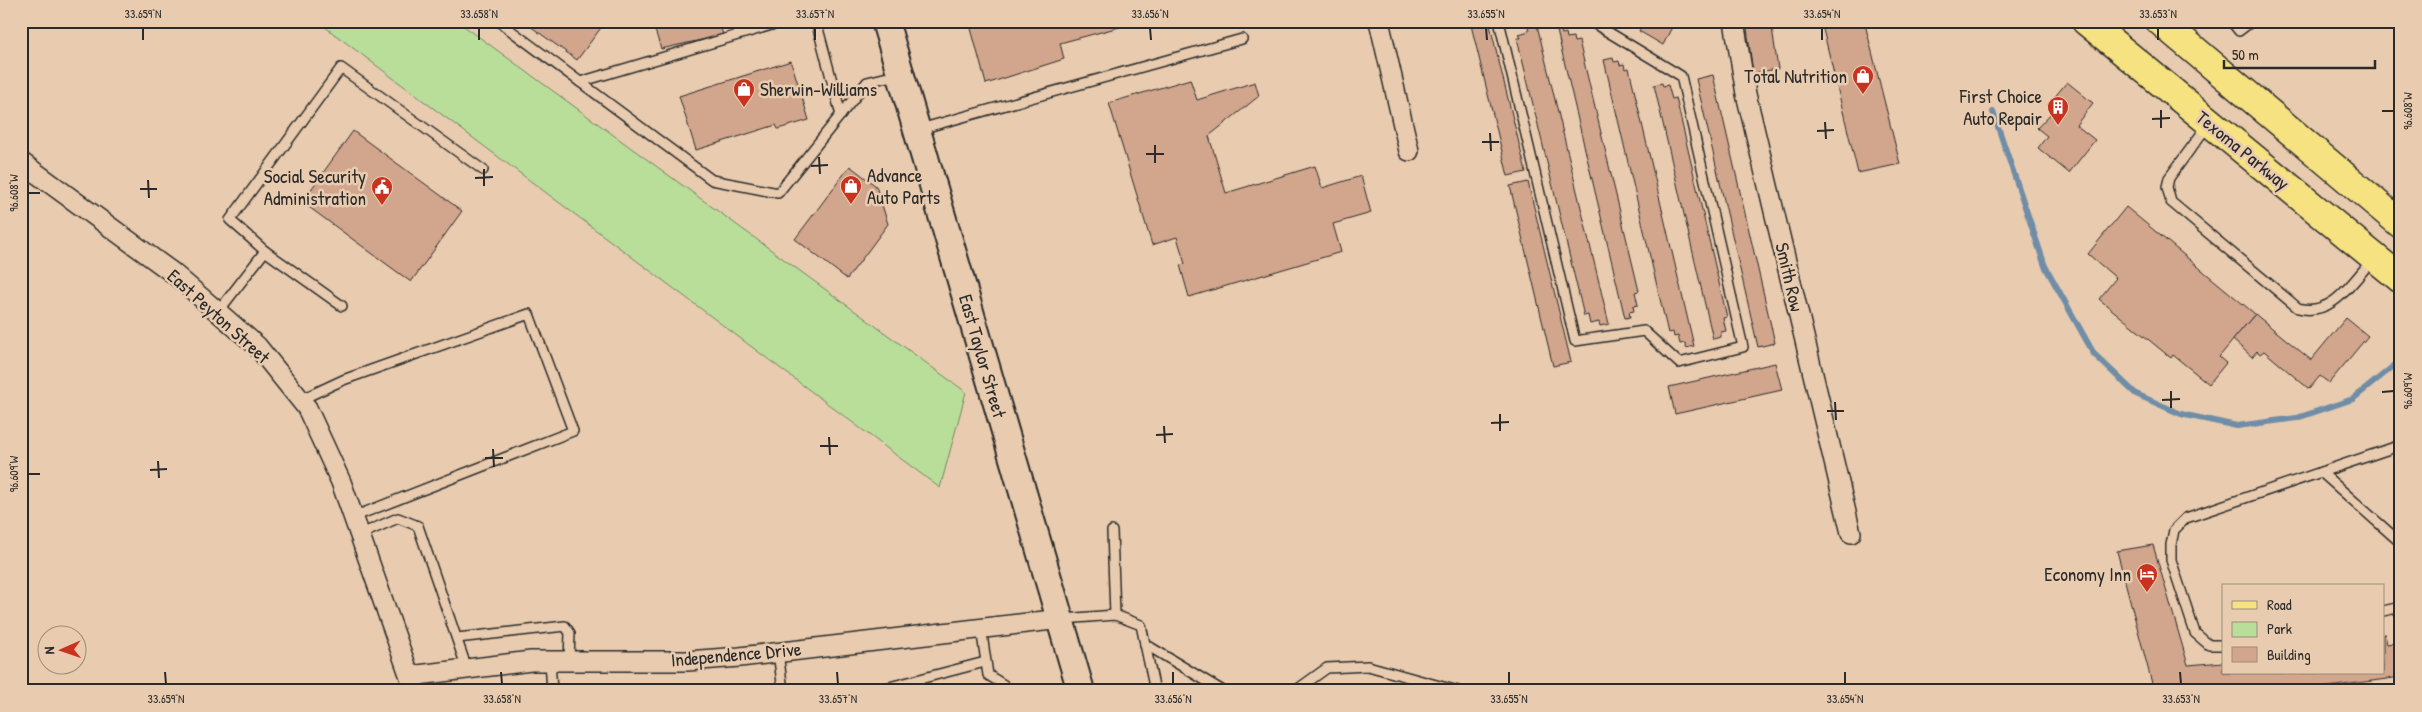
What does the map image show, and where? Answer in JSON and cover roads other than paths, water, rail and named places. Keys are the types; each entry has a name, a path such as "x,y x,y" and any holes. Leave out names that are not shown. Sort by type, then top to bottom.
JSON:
{"main road":[{"name":"East Taylor Street","path":"885,21 1081,691"},
{"name":"Texoma Parkway","path":"2086,21 2401,279"},
{"path":"2171,27 2401,224"}],"street":[{"path":"1379,21 1409,151"},
{"name":"Smith Row","path":"1734,21 1746,94 1851,533"},
{"name":"East Peyton Street","path":"21,162 173,273 257,346 307,408 341,482 413,683"},
{"name":"Independence Drive","path":"413,683 467,669 569,660 687,661 1061,619"}],"lane":[{"path":"498,21 712,180 778,194 867,82 900,74"},
{"path":"580,82 761,25 785,21"},
{"path":"816,21 841,115"},
{"path":"1499,21 1575,341 1644,331 1679,363 1743,347 1681,76 1601,24 1590,21"},
{"path":"2231,21 2239,31 2252,21"},
{"path":"917,130 1242,38"},
{"path":"342,306 265,251 230,220 342,68 483,170"},
{"path":"2210,122 2169,178 2168,187 2171,202 2222,246 2298,308 2308,310 2334,303 2374,258"},
{"path":"218,312 265,251"},
{"path":"300,400 343,380 529,314 574,431 353,517"},
{"path":"2222,645 2209,644 2196,633 2171,560 2174,530 2186,518 2401,445"},
{"path":"2321,472 2401,543"},
{"path":"360,535 398,518 418,526 467,669"},
{"path":"1112,531 1114,615"},
{"path":"2384,611 2401,607"},
{"path":"1061,619 1114,615 1141,625 1155,691"},
{"path":"457,638 565,626 570,633 569,660"},
{"path":"981,628 988,675 1004,685 1006,691"},
{"path":"1145,644 1223,691"},
{"path":"778,652 784,691"},
{"path":"550,661 552,691"},
{"path":"874,691 985,662"},
{"path":"1295,691 1327,668 1368,666 1458,691"}],"waterway":[{"path":"1993,112 2045,266 2094,354 2136,394 2181,414 2237,426 2297,418 2353,399 2401,360"}],"place":[{"name":"Total Nutrition","path":"1863,95"},
{"name":"Sherwin-Williams","path":"744,108"},
{"name":"First Choice Auto Repair","path":"2058,126"},
{"name":"Advance Auto Parts","path":"851,205"},
{"name":"Social Security Administration","path":"382,206"},
{"name":"Economy Inn","path":"2147,593"}]}
